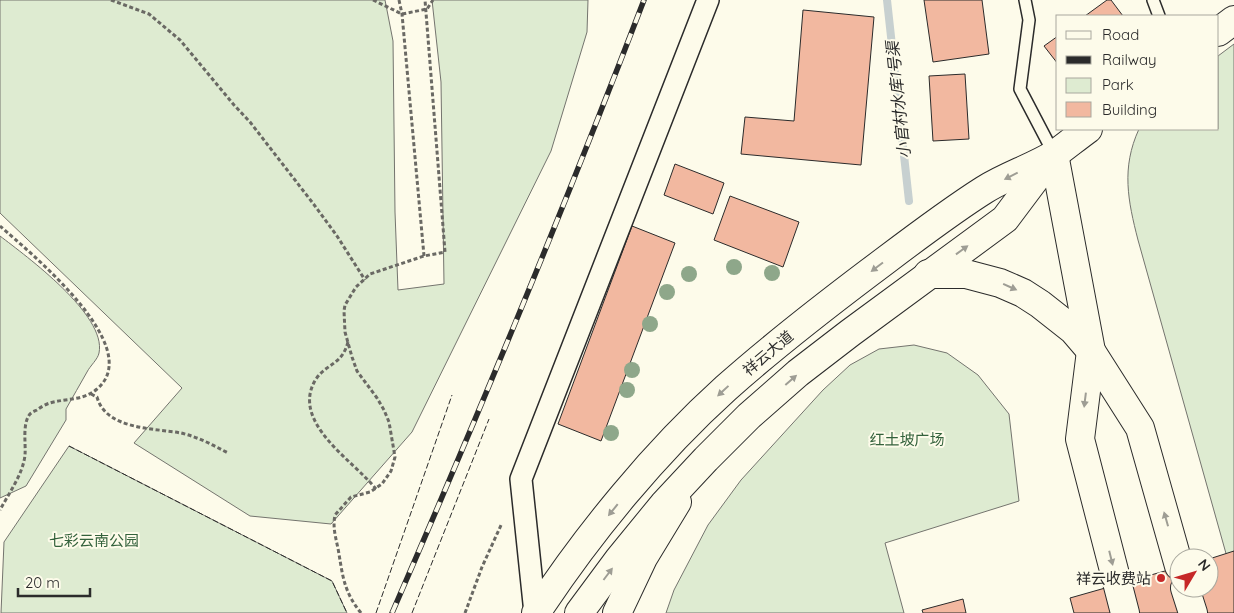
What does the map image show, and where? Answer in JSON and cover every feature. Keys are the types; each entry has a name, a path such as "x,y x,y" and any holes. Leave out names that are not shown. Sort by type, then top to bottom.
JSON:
{"main road":[{"path":"1219,31 1234,20"},
{"name":"祥云大道","path":"536,613 591,537 637,480 725,389 805,322 899,250 984,190 1054,154 1087,130"},
{"name":"祥云大道","path":"579,613 619,559 664,504 749,416 798,374 928,274 1005,219 1054,154"},
{"path":"1054,154 1091,351 1080,439 1125,613"},
{"path":"928,274 966,274 1000,283 1023,293 1054,313 1073,330 1091,351 1140,428 1174,548"},
{"path":"617,613 643,558 706,459"}],"street":[{"path":"536,613 521,479 708,0"}],"lane":[{"path":"1024,0 1029,20 1020,90 1054,154"},
{"path":"1153,0 1159,15"}],"path":[{"path":"111,0 148,14 180,40 250,122 312,202 337,236 365,280"},
{"path":"373,0 402,14 427,9 433,0"},
{"path":"399,0 402,14 424,256"},
{"path":"361,613 351,600 343,581 334,533 335,515 351,497 376,489 389,476 395,457 389,422 384,410 357,371 352,357 345,332 344,311 345,305 356,287 370,274 424,256 445,252 425,0"},
{"path":"0,226 69,289 95,322 110,361 109,372 102,384 91,394 81,398 49,403 30,414 26,424 23,463 0,510"},
{"path":"348,342 343,356 317,378 311,392 310,402 313,417 318,427 334,448 366,477 376,489"},
{"path":"91,394 97,397 98,402 111,418 142,428 181,433 199,438 228,452"},
{"path":"465,613 482,567 506,514"}],"green space":[{"path":"0,0 385,0 393,41 398,290 444,284 441,82 432,0 588,0 587,32 551,151 412,432 331,524 250,516 134,443 182,388 0,213"},
{"path":"1234,44 1234,582 1138,240 1131,212 1128,185 1130,157 1139,130 1219,130 1219,55"},
{"path":"0,236 45,272 78,305 91,322 98,338 99,353 66,409 66,420 26,486 0,498"},
{"name":"红土坡广场","path":"914,345 947,353 978,375 1009,414 1019,501 885,543 904,613 666,613 674,590 708,525 741,480 823,390 850,365 879,349"},
{"name":"七彩云南公园","path":"69,446 332,581 347,613 1,613 4,542"}],"building":[{"path":"924,0 982,0 989,54 933,62"},
{"path":"1107,0 1111,0 1122,15 1086,15"},
{"path":"803,10 874,17 861,165 741,154 745,117 794,121"},
{"path":"1056,37 1056,61 1044,46"},
{"path":"965,74 969,139 933,141 929,76"},
{"path":"675,164 724,183 713,214 664,195"},
{"path":"730,196 799,222 783,267 714,240"},
{"path":"632,226 675,243 601,441 558,424"},
{"name":"祥云收费站","path":"1234,551 1234,613 1074,613 1070,598 1169,570 1169,598 1219,598 1219,556"},
{"path":"963,599 966,613 923,613 922,610"}],"waterway":[{"name":"小官村水库1号渠","path":"887,0 909,201"}],"railway":[{"path":"392,613 521,308 644,0"}],"fence":[{"path":"376,613 452,395"},
{"path":"412,613 489,419"},
{"path":"69,446 332,581 347,613"}],"place":[{"name":"祥云收费站","path":"1161,578"}]}
